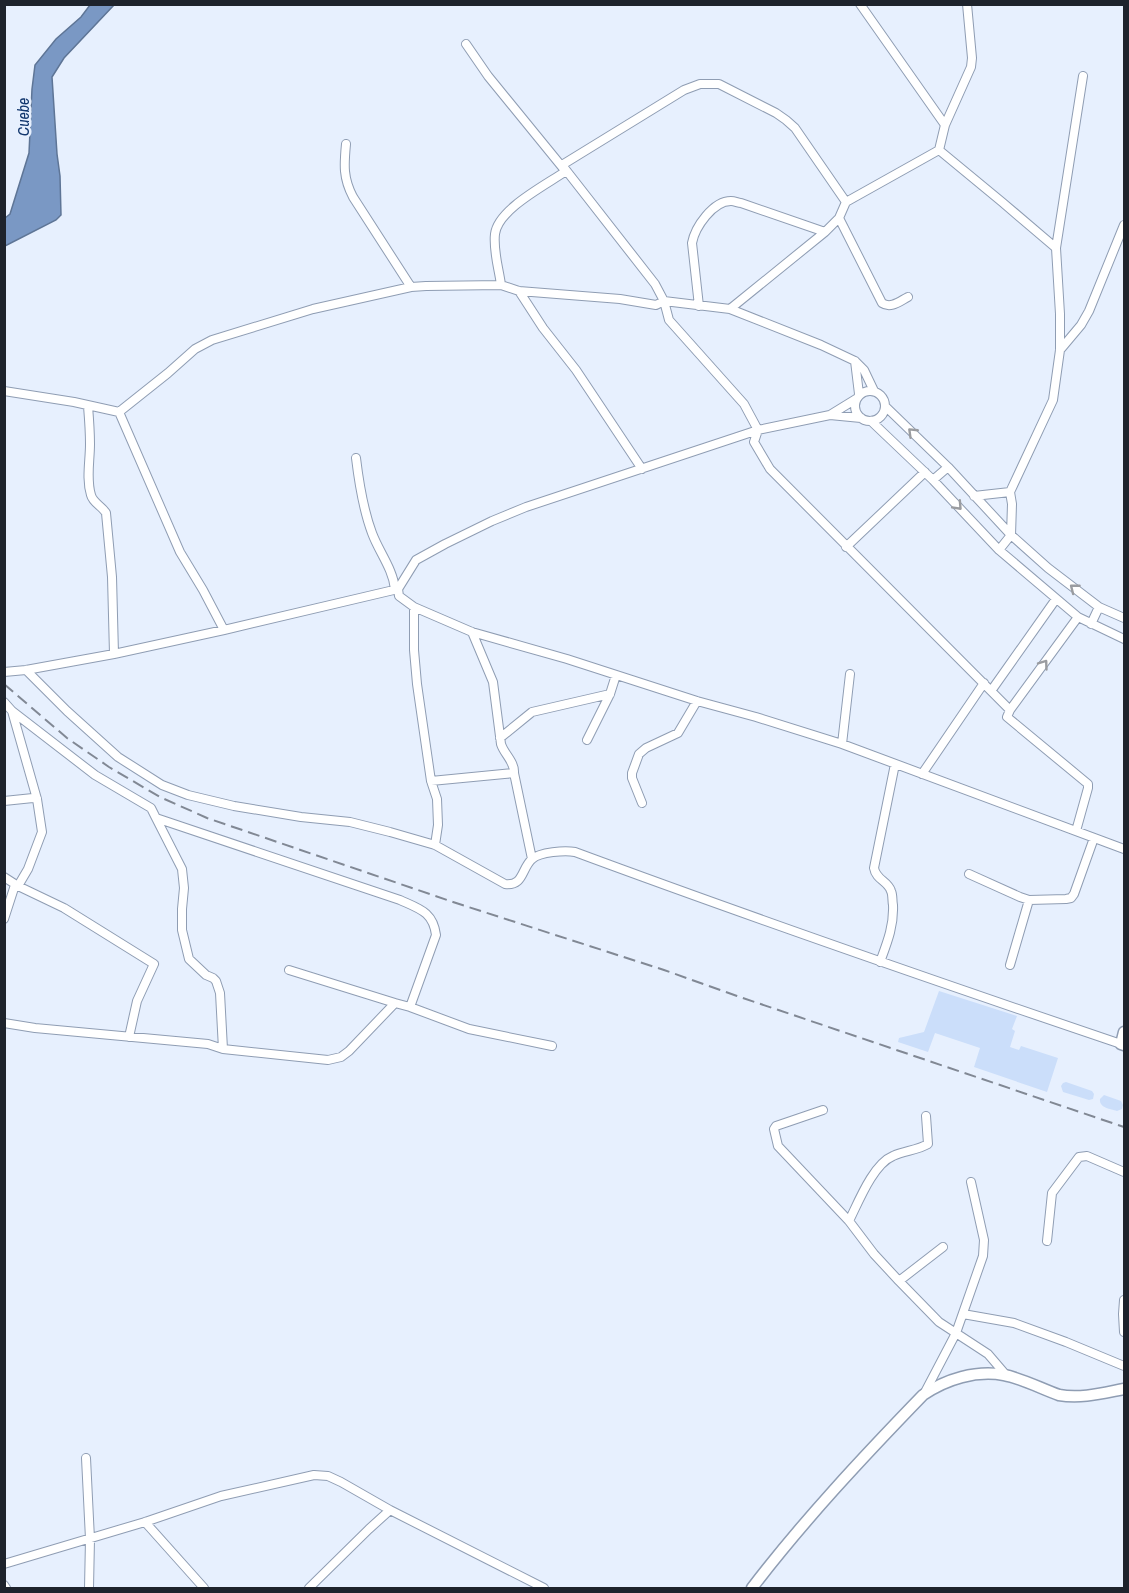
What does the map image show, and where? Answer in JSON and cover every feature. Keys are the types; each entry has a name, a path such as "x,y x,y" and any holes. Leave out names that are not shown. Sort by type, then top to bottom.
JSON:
{"street":[{"path":"860,4 945,125"},
{"path":"730,309 825,232 839,218 846,202 939,150 945,125 971,67 967,4"},
{"path":"466,44 488,76 564,168 655,285 664,301 669,320 744,404 758,430 754,442 770,469 1010,710"},
{"path":"999,550 1011,535 1010,492 1053,400 1060,350 1056,248 1083,76"},
{"path":"501,285 495,232 508,211 564,168 684,90 700,84 719,84 776,113 795,128 846,202"},
{"path":"346,144 344,169 347,185 411,287"},
{"path":"939,150 1056,248"},
{"path":"699,306 692,243 702,220 714,208 730,201 741,203 825,232"},
{"path":"839,218 882,303 892,305 909,297"},
{"path":"1060,350 1081,326 1089,311 1125,225"},
{"path":"4,391 119,412 195,349 213,339 313,309 411,287 501,285 519,291 620,299 656,305 664,301 730,309 855,361 864,370 874,391 883,397 886,407 948,467 1011,535 1048,568 1099,607 1125,618"},
{"path":"519,291 543,328 576,370 642,469"},
{"path":"855,361 858,397 855,409 861,418"},
{"path":"830,415 864,392 874,391"},
{"path":"88,406 90,444 88,471 91,496 103,507 105,513 112,577 114,654"},
{"path":"871,422 881,417 886,407"},
{"path":"119,412 180,552 224,630"},
{"path":"4,672 114,654 397,589 416,561 464,535 526,507 758,430 830,415 861,418 871,422 933,480 999,550 1056,599 1078,617 1125,639"},
{"path":"356,458 366,515 372,534 399,596 414,607 472,632 842,744 1125,849"},
{"path":"933,480 948,467"},
{"path":"846,547 925,472"},
{"path":"974,496 1010,492"},
{"path":"991,691 1056,599"},
{"path":"414,607 417,684 432,781 437,799 438,825 435,845"},
{"path":"1091,624 1099,607"},
{"path":"1076,831 1088,784 1007,717 1078,617"},
{"path":"472,632 493,682 502,748 514,768 532,859"},
{"path":"26,670 118,757 162,785 188,795 234,806 350,822 435,845 505,884 518,881 532,859 554,852 575,852 880,962 1123,1044 1125,1032"},
{"path":"842,744 850,674"},
{"path":"587,740 610,694 616,675"},
{"path":"922,774 984,683"},
{"path":"500,738 532,712 610,694"},
{"path":"642,802 632,778 639,754 646,748 678,733 697,700"},
{"path":"4,702 12,711 95,775 151,808 182,868 184,888 182,930 189,959 206,975 213,978 218,986 223,1049"},
{"path":"4,919 15,885 18,886 28,869 42,832 37,800 12,711"},
{"path":"880,962 891,933 892,891 874,873 874,868 895,764"},
{"path":"432,781 514,773"},
{"path":"4,801 33,798 37,800"},
{"path":"156,818 400,900 430,917 435,924 436,935 410,1007"},
{"path":"969,874 1029,900 1071,898 1094,838"},
{"path":"4,877 64,908 154,964 137,1001 129,1037"},
{"path":"1010,965 1029,900"},
{"path":"289,970 410,1007 469,1029 552,1046"},
{"path":"4,1023 208,1044 223,1049 328,1060 341,1057 350,1051 394,1003"},
{"path":"823,1110 776,1126 774,1129 776,1141 781,1149 849,1221 874,1254 899,1281 935,1317 988,1354 1006,1375"},
{"path":"849,1221 872,1176 887,1159 928,1144 926,1116"},
{"path":"1047,1241 1052,1193 1079,1157 1087,1156 1125,1172"},
{"path":"923,1395 956,1333 984,1247 971,1182"},
{"path":"899,1281 943,1247"},
{"path":"1125,1300 1125,1332"},
{"path":"963,1314 1014,1323 1125,1366"},
{"path":"752,1588 826,1498 923,1395 937,1385 970,1375 1006,1375 1067,1396 1083,1397 1125,1389"},
{"path":"86,1458 90,1539 88,1588"},
{"path":"4,1564 145,1522 221,1496 314,1475 328,1476 341,1482 390,1510 544,1588"},
{"path":"309,1588 390,1510"},
{"path":"145,1522 204,1588"}],"shaded area":[{"path":"90,5 114,5 64,58 52,77 61,215 56,220 5,246 5,218 10,214 29,153 35,65 56,39 81,17"},
{"path":"939,991 1017,1016 1012,1029 1015,1031 1010,1047 1019,1050 1021,1046 1058,1058 1047,1092 974,1067 980,1048 935,1033 928,1052 898,1042 899,1038 924,1032"},
{"path":"1066,1082 1092,1091 1093,1099 1089,1100 1063,1092 1061,1086"},
{"path":"1104,1095 1121,1101 1122,1109 1117,1111 1103,1106 1100,1099"}],"railway":[{"path":"4,684 67,738 109,767 160,797 207,818 453,902 664,970 1124,1127"}],"water label":[{"name":"Cuebe","path":"23,117"}]}
